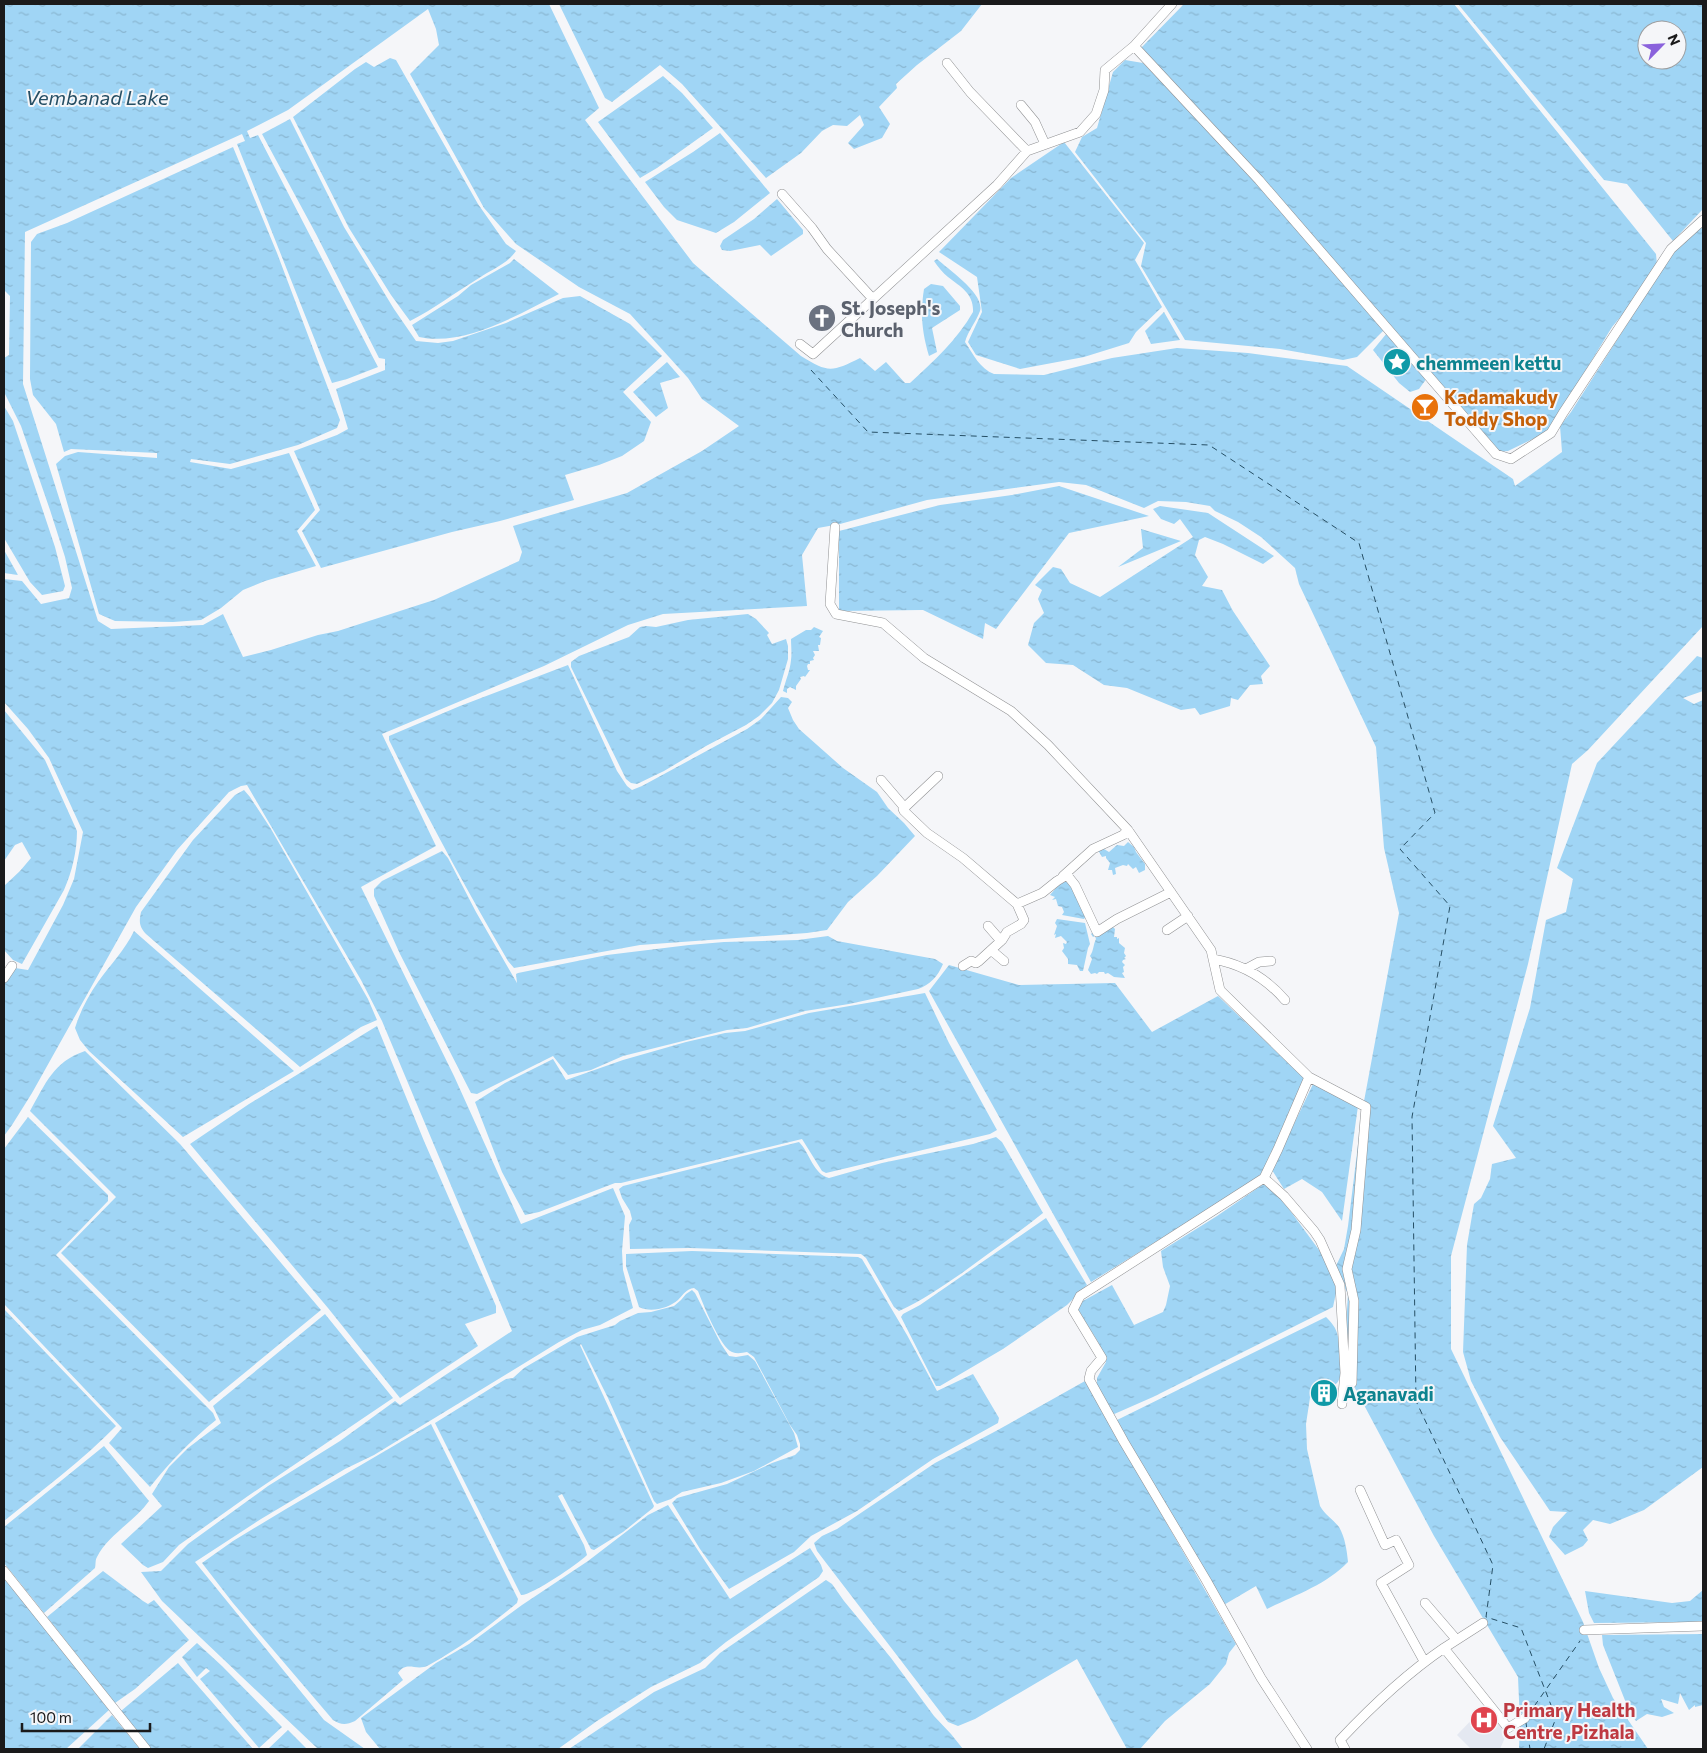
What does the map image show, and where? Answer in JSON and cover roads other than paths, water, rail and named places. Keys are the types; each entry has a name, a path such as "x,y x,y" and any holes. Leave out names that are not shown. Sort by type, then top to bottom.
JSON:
{"street":[{"path":"800,344 813,354 998,185 1025,153 1080,132 1096,114 1104,90 1105,70 1134,46 1172,4"},
{"path":"1134,46 1259,180 1496,454 1511,459 1552,433 1563,413 1671,249 1703,220"},
{"path":"947,63 970,92 1025,153"},
{"path":"965,93 1025,153"},
{"path":"1021,105 1035,122 1045,144"},
{"path":"782,194 812,228 827,249 873,298"},
{"path":"835,527 830,604 836,614 883,623 924,658 1011,711 1048,745 1128,830 1211,950 1220,990 1309,1077 1366,1108 1356,1230 1347,1268 1354,1301 1352,1383"},
{"path":"938,776 904,811 927,833 963,858 1017,904 1024,920 1021,924 1007,932 1001,941 976,962 971,961 963,966"},
{"path":"881,780 906,808"},
{"path":"1017,904 1042,893 1093,849 1123,835 1128,830"},
{"path":"1063,876 1067,874 1070,877 1097,932 1171,892"},
{"path":"1167,930 1188,916"},
{"path":"988,926 1001,941"},
{"path":"991,950 1004,961"},
{"path":"1213,959 1246,969 1261,977 1285,1000"},
{"path":"1246,969 1259,962 1271,961"},
{"path":"4,978 12,966"},
{"path":"1307,1749 1261,1678 1089,1379 1091,1371 1102,1358 1073,1310 1080,1296 1264,1178 1309,1077"},
{"path":"1264,1178 1284,1196 1314,1231 1320,1240 1340,1285 1345,1373 1342,1404"},
{"path":"1360,1490 1386,1545 1396,1540 1409,1565 1381,1583 1424,1661"},
{"path":"4,1571 146,1749"},
{"path":"1425,1603 1456,1639"},
{"path":"1345,1749 1340,1740 1364,1714 1424,1661 1483,1623"},
{"path":"1584,1630 1703,1626"},
{"path":"1444,1648 1508,1728 1525,1718"}],"water":[{"name":"Vembanad Lake","path":"4,4 549,4 599,108 585,120 693,263 801,356 824,368 836,368 860,358 875,371 886,362 905,383 910,383 936,358 952,341 973,312 969,296 941,270 934,261 937,259 965,283 977,297 980,311 965,342 981,365 994,374 1044,375 1112,358 1177,348 1248,353 1347,366 1513,479 1515,486 1562,452 1560,426 1571,412 1677,246 1703,226 1703,626 1588,750 1572,764 1528,964 1451,1256 1451,1349 1583,1622 1599,1668 1613,1698 1648,1749 1519,1749 1518,1677 1434,1536 1349,1377 1345,1341 1348,1294 1335,1268 1344,1249 1362,1112 1399,913 1384,848 1376,747 1299,584 1295,568 1261,537 1238,522 1215,511 1210,506 1186,502 1158,501 1144,508 1086,485 1059,482 927,500 840,524 818,528 802,555 807,606 663,614 628,625 544,666 382,734 436,846 361,887 454,1076 521,1224 613,1188 625,1216 622,1251 623,1270 633,1308 600,1325 582,1330 559,1342 374,1455 345,1469 261,1519 195,1562 324,1720 365,1749 318,1749 162,1601 141,1572 161,1571 188,1544 268,1486 340,1441 395,1401 400,1405 512,1331 382,1021 361,980 247,785 229,792 177,850 136,907 32,1093 4,1136 4,982 15,968 28,970 63,905 74,879 83,832 49,758 28,729 4,702 4,579 22,581 41,604 69,598 72,588 65,557 21,426 4,392 4,358 9,355 10,296 4,290","holes":["428,9 436,29 439,45 410,74 484,208 516,244 579,287 630,314 688,378 702,399 739,426 702,451 627,493 513,526 522,552 519,561 434,600 338,631 243,657 223,614 203,625 111,629 98,621 23,384 25,232 242,134 245,141 237,144 332,383 378,367 258,135 250,138 247,131 288,110"]},
{"path":"559,4 982,4 961,31 896,84 897,88 879,107 890,124 882,138 854,149 848,143 864,125 860,115 847,126 833,125 822,131 801,153 766,178 682,84 660,65 612,102 605,98"},
{"path":"1184,4 1454,4 1656,254 1657,265 1637,297 1612,327 1549,431 1508,451 1497,452 1140,49"},
{"path":"1458,4 1703,4 1703,209 1673,241 1627,184 1604,180"},
{"path":"390,58 396,60 478,204 506,244 516,251 504,263 410,321 391,295 349,228 293,117 366,62 374,67"},
{"path":"1125,60 1143,63 1244,166 1384,330 1357,357 1343,360 1280,349 1185,340 1141,266 1146,243 1075,152 1082,137 1097,128 1113,72"},
{"path":"663,76 682,93 713,128 640,178 598,122"},
{"path":"290,119 344,227 394,309 416,341 438,343 453,341 506,323 563,298 580,296 630,324 662,356 623,392 651,422 644,441 622,456 565,475 574,500 321,568 302,531 320,510 294,451 348,429 336,389 385,370 385,359 379,358 316,234 262,134"},
{"path":"720,133 770,193 734,222 716,233 677,220 664,207 645,182"},
{"path":"1064,142 1144,243 1135,260 1162,307 1136,332 1129,343 1084,357 1020,369 976,355 968,342 982,312 977,277 939,252 1011,178"},
{"path":"233,147 277,253 340,420 337,428 298,445 230,464 191,459 190,462 231,469 289,453 315,510 297,531 316,566 265,581 243,590 221,608 201,620 173,622 115,621 99,614 56,464 65,456 78,452 157,458 157,453 71,449 64,452 56,424 33,395 30,379 31,242 37,234 67,223"},
{"path":"777,199 803,230 803,234 771,256 760,245 730,251 722,250 720,246 723,240 754,219"},
{"path":"514,259 559,294 509,319 473,333 437,339 419,337 412,325 458,296 471,285"},
{"path":"931,284 943,286 960,306 960,310 932,328 937,352 929,356 923,331 922,307 924,289"},
{"path":"1164,312 1180,340 1151,344 1145,331"},
{"name":"chemmeen kettu","path":"1387,333 1427,378 1419,389 1410,392 1399,383 1373,350"},
{"path":"667,362 680,377 660,383 668,408 656,417 633,392"},
{"path":"4,406 13,421 55,547 65,586 63,591 42,595 30,582 4,538"},
{"path":"1059,486 1149,516 1069,533 996,629 985,623 983,639 923,610 839,611 839,531 940,505"},
{"path":"1160,506 1208,513 1274,556 1263,564 1205,537 1199,540 1195,555 1208,577 1202,586 1222,590 1233,611 1270,666 1261,676 1263,684 1250,685 1238,700 1231,698 1230,706 1200,715 1195,708 1181,710 1127,688 1104,685 1073,665 1046,663 1028,645 1034,623 1044,613 1038,599 1042,590 1035,585 1053,567 1061,569 1070,583 1100,597 1193,537 1180,519 1174,524 1161,519 1153,509"},
{"path":"1141,529 1181,541 1118,567 1143,548"},
{"path":"4,550 18,575 4,573"},
{"path":"748,614 756,619 769,633 767,635 772,644 786,639 788,646 788,659 779,690 772,703 759,716 746,725 664,771 637,784 631,783 626,779 571,667 571,662 579,656 629,637 640,627 656,627 688,620"},
{"path":"814,627 823,631 819,637 821,638 820,645 818,645 819,651 813,651 815,655 814,660 810,661 810,664 807,666 808,670 810,670 805,677 800,677 801,679 796,686 796,690 790,687 787,689 787,693 783,691 789,671 791,639"},
{"path":"1697,656 1703,658 1703,691 1683,698 1694,704 1703,700 1703,1467 1644,1510 1610,1524 1593,1520 1583,1530 1588,1540 1583,1546 1565,1555 1549,1537 1553,1527 1567,1512 1550,1511 1500,1437 1471,1381 1463,1352 1467,1245 1474,1204 1481,1198 1490,1179 1492,1164 1516,1158 1493,1126 1530,1008 1546,920 1566,912 1573,879 1557,868 1597,763"},
{"path":"568,665 617,771 632,790 747,729 761,719 781,697 788,698 792,702 788,708 799,729 843,768 877,792 888,808 915,836 877,876 848,902 827,930 640,945 514,968 508,961 447,852 389,740 389,736 460,706"},
{"path":"4,710 45,760 77,831 75,854 67,883 22,964 13,960 4,950 4,886 31,858 22,842 15,845 4,861"},
{"path":"244,790 271,829 368,999 377,1020 361,1027 300,1067 146,934 140,924 141,912 193,840 235,795"},
{"path":"1128,842 1134,847 1145,864 1145,870 1139,873 1136,867 1133,869 1128,864 1127,866 1123,865 1115,868 1116,874 1113,875 1112,870 1108,870 1110,863 1106,856 1102,857 1098,850 1104,849 1109,852 1117,845 1124,846"},
{"path":"442,851 448,858 476,912 517,983 516,974 518,973 607,955 689,945 798,940 828,936 837,941 935,959 943,964 933,979 918,989 849,1004 805,1011 747,1028 727,1030 623,1056 591,1070 568,1075 553,1056 477,1094 471,1093 400,954 374,896 374,889 382,881"},
{"path":"1066,879 1070,881 1088,914 1084,919 1062,915 1064,912 1062,907 1058,906 1056,899 1052,900 1055,897 1050,895"},
{"path":"1057,919 1085,923 1090,944 1083,971 1080,971 1077,965 1068,964 1068,959 1062,951 1064,948 1063,943 1066,944 1067,942 1061,936 1055,938 1057,926 1055,923"},
{"path":"1112,926 1115,929 1114,937 1119,938 1119,943 1125,948 1124,953 1126,956 1124,958 1126,959 1122,962 1125,965 1123,967 1124,972 1122,973 1125,978 1114,977 1104,972 1091,974 1088,970 1092,959 1090,956 1096,939 1091,934"},
{"path":"134,931 294,1071 183,1137 89,1051 80,1040 75,1028 91,993 122,951"},
{"path":"949,965 1019,985 1115,983 1152,1032 1218,996 1305,1079 1260,1177 1091,1282 929,991"},
{"path":"925,993 949,1043 997,1130 990,1134 826,1173 822,1171 802,1139 615,1183 539,1212 525,1215 502,1172 475,1102 505,1083 553,1059 566,1080 623,1060 686,1042 725,1033 745,1031 809,1013"},
{"path":"377,1026 424,1141 496,1306 496,1313 465,1324 478,1346 400,1398 328,1308 190,1144 249,1104"},
{"path":"85,1051 180,1144 321,1310 209,1402 61,1253 116,1197 30,1111 51,1075 58,1067 65,1061"},
{"path":"1314,1082 1358,1106 1342,1221 1322,1192 1302,1179 1284,1189 1272,1170"},
{"path":"28,1117 108,1195 108,1201 56,1255 213,1413 216,1420 181,1452 150,1487 109,1443 122,1428 4,1304 4,1149"},
{"path":"996,1137 1002,1142 1043,1213 962,1273 924,1298 899,1311 894,1307 866,1258 861,1254 689,1248 630,1249 629,1225 632,1219 619,1189 623,1186 799,1142 815,1168 829,1178 882,1163 973,1144"},
{"path":"1265,1183 1283,1201 1322,1254 1337,1288 1333,1307 1153,1397 1112,1415 1097,1385 1097,1378 1106,1362 1104,1354 1078,1309 1081,1302 1112,1285 1134,1325 1163,1312 1170,1286 1163,1267 1161,1251"},
{"path":"1046,1218 1087,1285 1067,1305 1003,1349 940,1386 936,1386 901,1317"},
{"path":"692,1251 858,1257 862,1259 907,1335 937,1391 973,1374 999,1418 998,1423 933,1459 857,1511 811,1536 794,1552 729,1589 700,1549 672,1503 677,1498 727,1484 772,1463 795,1455 800,1450 800,1444 797,1435 754,1357 747,1352 736,1353 727,1348 712,1324 698,1291 694,1288 689,1289 674,1303 660,1309 649,1310 639,1307 626,1266 626,1254"},
{"path":"692,1290 729,1356 748,1355 755,1361 794,1433 798,1447 754,1471 721,1483 682,1492 671,1499 657,1504 581,1344 654,1506 623,1532 594,1550 591,1549 562,1494 558,1496 584,1545 587,1555 544,1585 521,1595 435,1423 506,1379 513,1378 524,1368 577,1337 615,1325 638,1313 674,1306"},
{"path":"4,1309 116,1426 76,1463 4,1521"},
{"path":"325,1314 393,1398 179,1545 163,1562 148,1568 143,1565 121,1544 162,1506 152,1494 169,1467 188,1448 221,1423 213,1406"},
{"path":"1326,1317 1337,1333 1341,1373 1337,1383 1334,1385 1311,1391 1306,1424 1307,1449 1320,1506 1341,1531 1348,1562 1320,1583 1267,1609 1256,1586 1222,1606 1115,1421"},
{"path":"1085,1381 1236,1644 1229,1653 1226,1664 1210,1684 1165,1721 1140,1749 1127,1749 1077,1659 975,1719 958,1726 948,1722 817,1551 814,1543 935,1463"},
{"path":"431,1424 518,1599 517,1603 474,1636 429,1665 401,1669 398,1673 403,1680 355,1721 341,1724 333,1720 233,1603 202,1563 233,1541"},
{"path":"104,1446 149,1501 102,1549 96,1558 95,1568 44,1613 4,1563 4,1527"},
{"path":"668,1505 730,1599 810,1548 823,1571 819,1577 726,1642 700,1663 651,1687 597,1721 558,1749 380,1749 366,1732 361,1718 436,1663 469,1644 522,1605 588,1561 648,1515"},
{"path":"103,1571 148,1604 154,1600 189,1640 135,1689 115,1703 47,1617"},
{"path":"4,1577 109,1710 66,1749 4,1749"},
{"path":"826,1580 832,1584 934,1716 963,1749 569,1749 654,1692 705,1668 720,1653"},
{"path":"1703,1590 1703,1622 1594,1623 1589,1613 1585,1591 1672,1603 1690,1601"},
{"path":"1703,1634 1703,1705 1695,1707 1695,1705 1689,1710 1680,1693 1678,1704 1661,1699 1664,1707 1674,1713 1662,1717 1647,1714 1636,1721 1630,1713 1603,1645 1602,1635"},
{"path":"197,1643 282,1727 259,1748 200,1679 210,1671 206,1668 197,1677 182,1657"},
{"path":"178,1663 253,1749 151,1749 121,1711"},
{"path":"112,1715 140,1749 78,1749"},
{"path":"288,1730 307,1749 268,1749"}],"place":[{"name":"St. Joseph's Church","path":"822,318"},
{"name":"chemmeen kettu","path":"1397,362"},
{"name":"Kadamakudy Toddy Shop","path":"1425,407"},
{"name":"Aganavadi","path":"1324,1393"},
{"name":"Primary Health Centre ,Pizhala","path":"1484,1720"}]}
